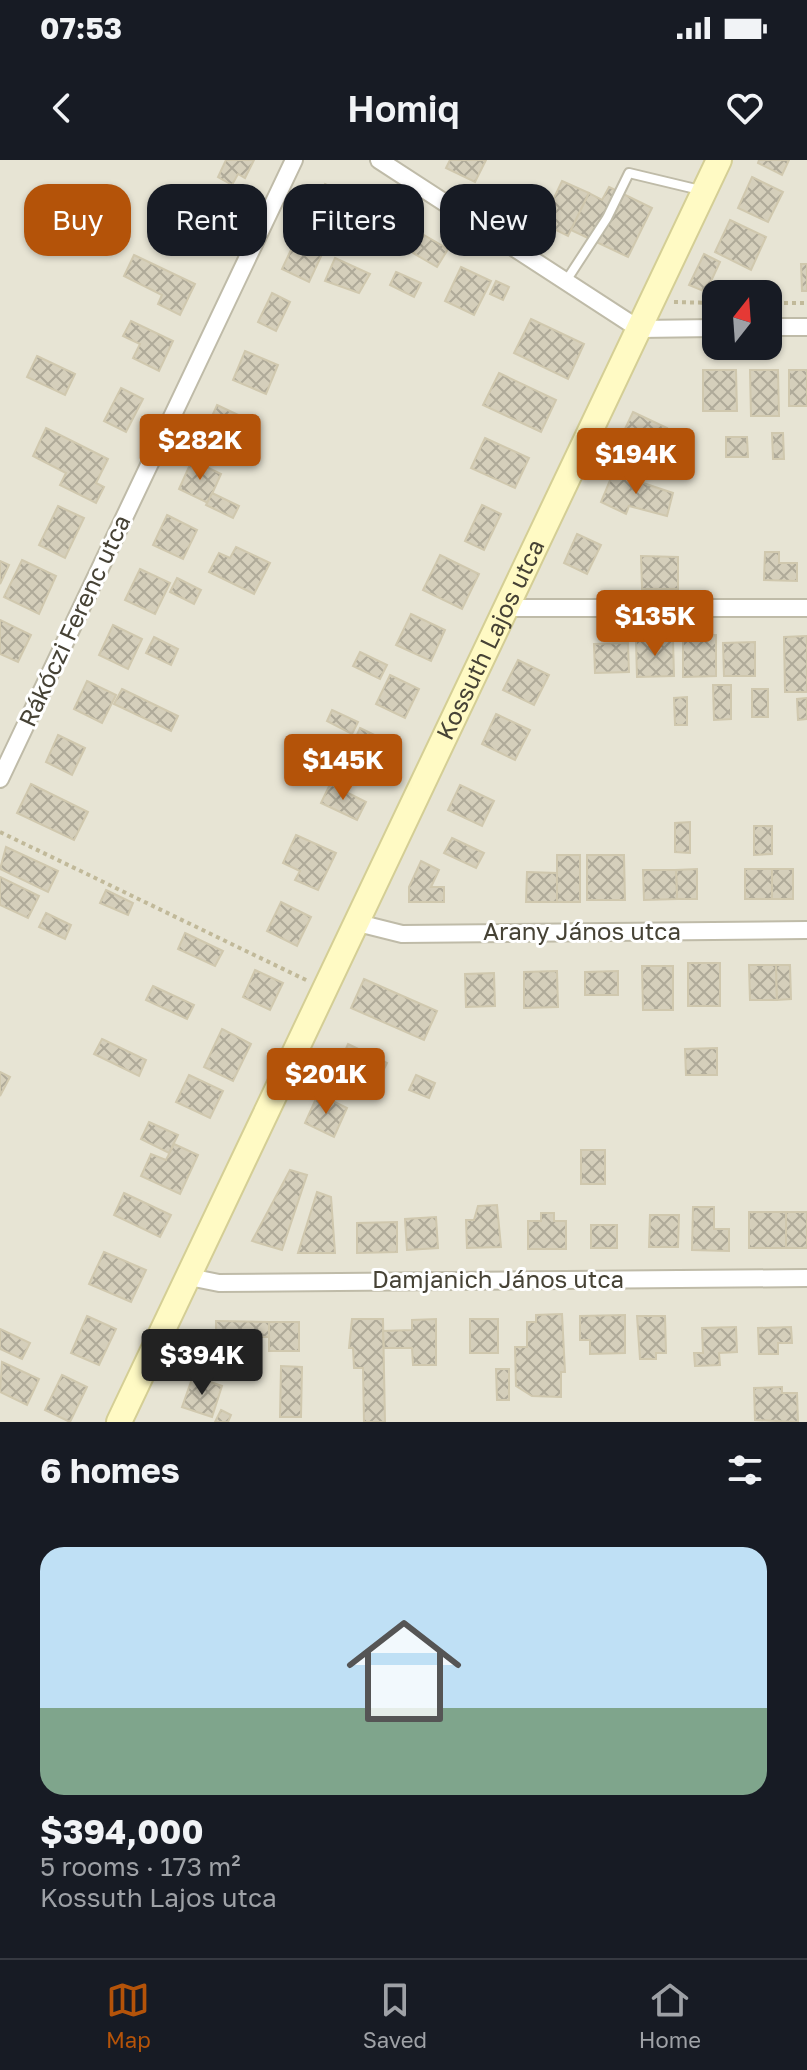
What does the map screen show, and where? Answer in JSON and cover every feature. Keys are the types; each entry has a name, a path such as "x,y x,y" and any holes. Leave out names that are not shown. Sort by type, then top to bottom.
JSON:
{"main road":[{"name":"Kossuth Lajos utca","path":"119,1422 719,160"}],"street":[{"name":"Rákóczi Ferenc utca","path":"0,779 294,160"},
{"path":"379,160 639,329 702,328"},
{"path":"782,327 807,327"},
{"path":"508,608 807,608"},
{"name":"Arany János utca","path":"358,923 402,934 807,930"},
{"name":"Damjanich János utca","path":"189,1277 219,1283 807,1278"}],"lane":[{"path":"566,281 607,218 629,173 704,191"}],"path":[{"path":"651,302 702,303"},
{"path":"782,303 807,303"},
{"path":"0,832 326,990"}],"shaded area":[{"path":"0,160 807,160 807,1422 0,1422"}],"building":[{"path":"226,160 254,160 245,178 238,174 233,184 218,177"},
{"path":"450,160 486,160 475,182 446,168"},
{"path":"759,160 789,160 782,175 758,163"},
{"path":"752,177 783,192 768,222 738,208"},
{"path":"562,181 589,193 568,236 556,230 556,194"},
{"path":"609,187 652,208 628,257 571,230 589,193 602,200"},
{"path":"730,220 766,237 751,270 715,252"},
{"path":"424,235 440,244 440,256 444,256 437,267 418,256 424,256"},
{"path":"704,254 720,262 712,280 702,280 702,290 689,285"},
{"path":"134,255 195,284 180,315 158,304 162,295 124,276"},
{"path":"288,256 321,256 309,282 282,269"},
{"path":"335,258 370,274 359,293 325,281"},
{"path":"801,264 807,264 807,291 802,291"},
{"path":"461,267 491,281 474,315 445,301"},
{"path":"396,272 421,283 414,297 390,285"},
{"path":"496,281 509,287 503,300 490,294"},
{"path":"272,293 290,302 276,331 258,322"},
{"path":"531,319 584,344 568,379 514,353"},
{"path":"131,321 173,341 159,371 133,358 140,344 123,336"},
{"path":"245,351 278,365 266,394 233,380"},
{"path":"37,356 75,374 65,395 27,377"},
{"path":"703,370 736,370 737,411 703,411"},
{"path":"750,370 778,370 779,416 751,416"},
{"path":"789,370 807,370 807,406 789,406"},
{"path":"499,373 556,400 541,432 483,405"},
{"path":"121,388 143,399 126,432 104,421"},
{"path":"217,405 251,421 238,448 205,432"},
{"path":"633,412 667,428 647,470 613,454"},
{"path":"46,428 108,459 96,483 104,487 96,503 60,485 66,473 33,456"},
{"path":"772,433 783,433 784,459 773,459"},
{"path":"726,437 747,437 748,457 726,457"},
{"path":"485,438 529,458 515,488 471,468"},
{"path":"192,460 221,474 208,503 179,489"},
{"path":"613,473 673,493 667,516 629,506 626,514 601,502"},
{"path":"212,493 239,506 233,518 206,505"},
{"path":"482,505 501,514 484,550 465,541"},
{"path":"58,506 84,518 65,558 39,545"},
{"path":"167,515 197,530 183,559 153,545"},
{"path":"577,534 601,545 587,574 564,563"},
{"path":"236,547 270,563 254,594 209,572 219,553 230,558"},
{"path":"765,552 779,552 779,563 797,563 797,581 764,580"},
{"path":"440,555 479,574 462,609 423,590"},
{"path":"641,556 678,557 678,589 642,589"},
{"path":"22,560 56,576 39,614 4,597"},
{"path":"0,561 9,565 0,584"},
{"path":"140,569 170,583 155,614 125,600"},
{"path":"177,578 201,590 194,604 170,592"},
{"path":"411,614 445,630 431,661 396,645"},
{"path":"0,620 31,635 18,662 0,654"},
{"path":"113,625 142,639 128,669 99,655"},
{"path":"716,635 716,676 683,677 683,636"},
{"path":"807,636 807,692 785,692 784,637"},
{"path":"154,637 178,649 171,665 146,653"},
{"path":"673,640 674,676 637,677 636,641"},
{"path":"755,642 755,676 724,676 723,643"},
{"path":"628,643 629,672 595,673 594,644"},
{"path":"360,652 387,665 380,679 353,666"},
{"path":"518,660 549,675 534,705 503,690"},
{"path":"390,675 419,689 405,718 376,704"},
{"path":"87,681 116,695 102,723 74,709"},
{"path":"713,685 731,685 731,719 714,720"},
{"path":"122,689 178,716 171,731 114,704"},
{"path":"752,689 768,689 768,717 752,717"},
{"path":"687,697 687,725 675,725 674,698"},
{"path":"807,698 807,719 798,720 797,699"},
{"path":"332,710 358,722 352,734 327,721"},
{"path":"496,714 530,730 515,760 482,744"},
{"path":"360,728 393,744 375,780 343,765"},
{"path":"58,735 85,748 72,775 46,762"},
{"path":"31,784 88,812 74,840 17,813"},
{"path":"330,784 366,802 357,820 321,803"},
{"path":"460,785 494,801 482,826 448,810"},
{"path":"690,822 690,853 675,852 675,823"},
{"path":"754,826 772,826 772,854 754,855"},
{"path":"296,835 336,853 318,890 295,880 300,871 283,863"},
{"path":"452,838 484,853 476,868 444,853"},
{"path":"6,847 58,871 48,892 0,869"},
{"path":"557,855 580,855 580,902 557,902"},
{"path":"587,855 624,855 625,900 587,900"},
{"path":"421,861 439,870 431,887 444,887 444,902 409,902 409,887"},
{"path":"697,869 697,899 677,899 676,870"},
{"path":"745,869 772,869 772,899 745,899"},
{"path":"772,869 793,869 793,899 772,899"},
{"path":"643,870 676,870 677,899 644,900"},
{"path":"527,872 557,873 557,902 526,902"},
{"path":"0,877 39,896 28,918 0,905"},
{"path":"106,890 133,903 128,915 100,903"},
{"path":"281,902 311,917 297,946 267,931"},
{"path":"46,913 71,925 65,939 39,927"},
{"path":"185,933 223,951 215,966 178,949"},
{"path":"688,963 720,963 720,1006 688,1006"},
{"path":"749,965 776,965 777,1000 750,1000"},
{"path":"776,965 790,965 791,999 777,1000"},
{"path":"642,966 673,966 673,1010 643,1010"},
{"path":"255,970 283,983 270,1010 243,997"},
{"path":"557,971 558,1007 524,1008 524,972"},
{"path":"618,971 618,995 585,995 585,972"},
{"path":"494,973 495,1006 466,1007 465,974"},
{"path":"364,979 437,1011 424,1040 351,1008"},
{"path":"153,986 194,1005 187,1019 146,1000"},
{"path":"222,1029 251,1044 233,1081 204,1067"},
{"path":"102,1039 146,1060 139,1076 94,1054"},
{"path":"348,1044 387,1063 375,1087 337,1069"},
{"path":"717,1048 717,1075 686,1075 685,1049"},
{"path":"0,1072 10,1077 0,1096"},
{"path":"189,1075 223,1091 210,1118 176,1102"},
{"path":"416,1075 435,1083 429,1098 409,1090"},
{"path":"318,1094 347,1108 334,1137 305,1123"},
{"path":"149,1122 178,1135 169,1153 141,1139"},
{"path":"174,1144 198,1155 180,1194 141,1176 151,1154 166,1160"},
{"path":"581,1150 605,1150 605,1184 581,1184"},
{"path":"290,1170 307,1175 282,1250 252,1241"},
{"path":"317,1192 331,1197 335,1253 298,1253"},
{"path":"124,1193 171,1215 160,1237 114,1215"},
{"path":"497,1205 501,1247 467,1248 466,1220 474,1220 478,1206"},
{"path":"693,1207 714,1207 714,1229 729,1229 729,1251 692,1250"},
{"path":"749,1212 786,1212 786,1248 749,1248"},
{"path":"786,1212 807,1212 807,1248 786,1248"},
{"path":"541,1213 554,1213 554,1221 566,1221 566,1249 528,1249 528,1221 541,1221"},
{"path":"650,1215 679,1215 678,1247 649,1247"},
{"path":"436,1217 438,1248 407,1250 405,1219"},
{"path":"397,1222 397,1252 357,1253 357,1223"},
{"path":"591,1225 617,1225 617,1248 591,1248"},
{"path":"104,1252 146,1270 131,1302 89,1284"},
{"path":"562,1314 565,1372 561,1372 561,1397 532,1396 516,1386 515,1347 527,1347 527,1322 536,1322 536,1315"},
{"path":"625,1315 625,1353 590,1354 590,1340 580,1340 580,1316"},
{"path":"87,1316 116,1329 99,1365 71,1353"},
{"path":"637,1316 665,1316 666,1353 656,1353 656,1359 640,1359"},
{"path":"352,1319 383,1319 385,1422 364,1422 363,1368 354,1368 353,1348 349,1348"},
{"path":"436,1319 436,1365 413,1365 412,1348 384,1348 383,1331 412,1330 412,1320"},
{"path":"470,1319 498,1319 498,1353 470,1353"},
{"path":"216,1321 269,1322 269,1337 245,1337 245,1344 234,1344 234,1338 216,1338"},
{"path":"269,1322 299,1322 299,1351 269,1351"},
{"path":"736,1327 737,1352 719,1353 720,1365 695,1366 694,1353 703,1353 702,1328"},
{"path":"791,1327 792,1343 778,1343 778,1354 759,1354 758,1328"},
{"path":"0,1329 30,1343 22,1359 0,1349"},
{"path":"2,1362 39,1379 27,1405 0,1392"},
{"path":"281,1366 302,1367 301,1417 280,1417"},
{"path":"496,1369 509,1369 509,1400 497,1400"},
{"path":"62,1375 87,1387 70,1422 45,1410"},
{"path":"193,1376 222,1386 212,1417 182,1407"},
{"path":"782,1387 782,1393 797,1393 798,1422 755,1420 754,1388"},
{"path":"221,1410 231,1415 228,1422 215,1422"}]}
